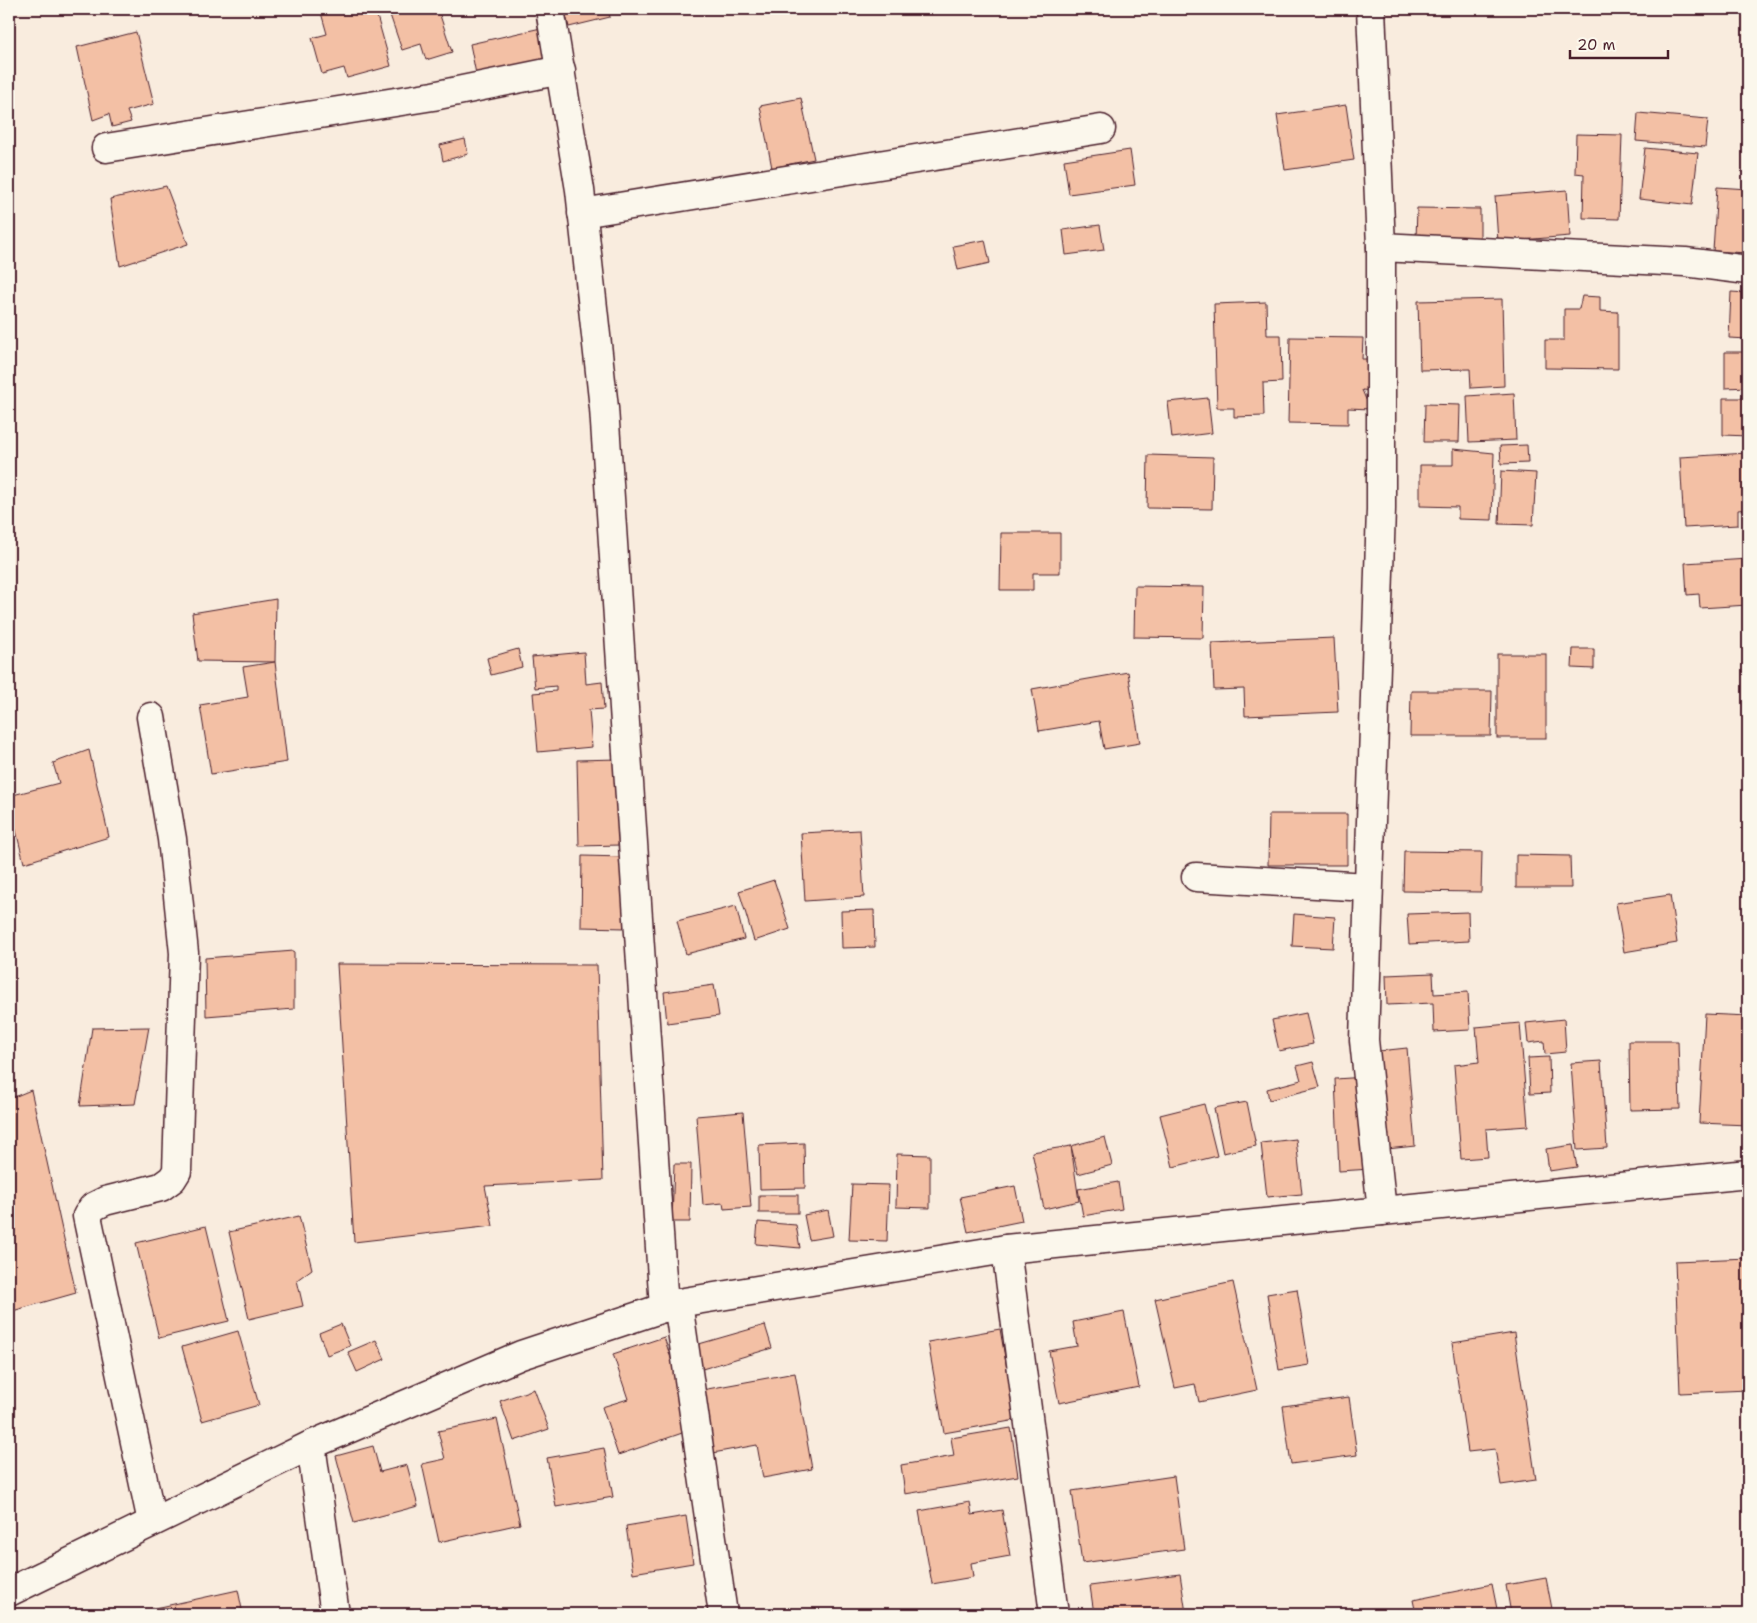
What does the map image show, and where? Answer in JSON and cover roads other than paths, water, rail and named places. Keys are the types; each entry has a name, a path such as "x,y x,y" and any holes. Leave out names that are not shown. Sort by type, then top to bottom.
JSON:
{"main road":[{"path":"550,9 582,213 604,408 671,1306 723,1614"},
{"path":"1371,9 1381,247 1381,509 1364,1040 1382,1211"},
{"path":"106,148 433,96 561,70"},
{"path":"582,213 1101,129"},
{"path":"1381,247 1686,262 1748,270"},
{"path":"151,717 172,839 184,953 178,1171 172,1179 161,1187 105,1201 93,1207 87,1216 152,1522"},
{"path":"1196,877 1368,887"},
{"path":"9,1592 312,1445 521,1355 671,1306 1006,1249 1748,1174"},
{"path":"1006,1249 1054,1614"},
{"path":"312,1445 335,1614"}]}
